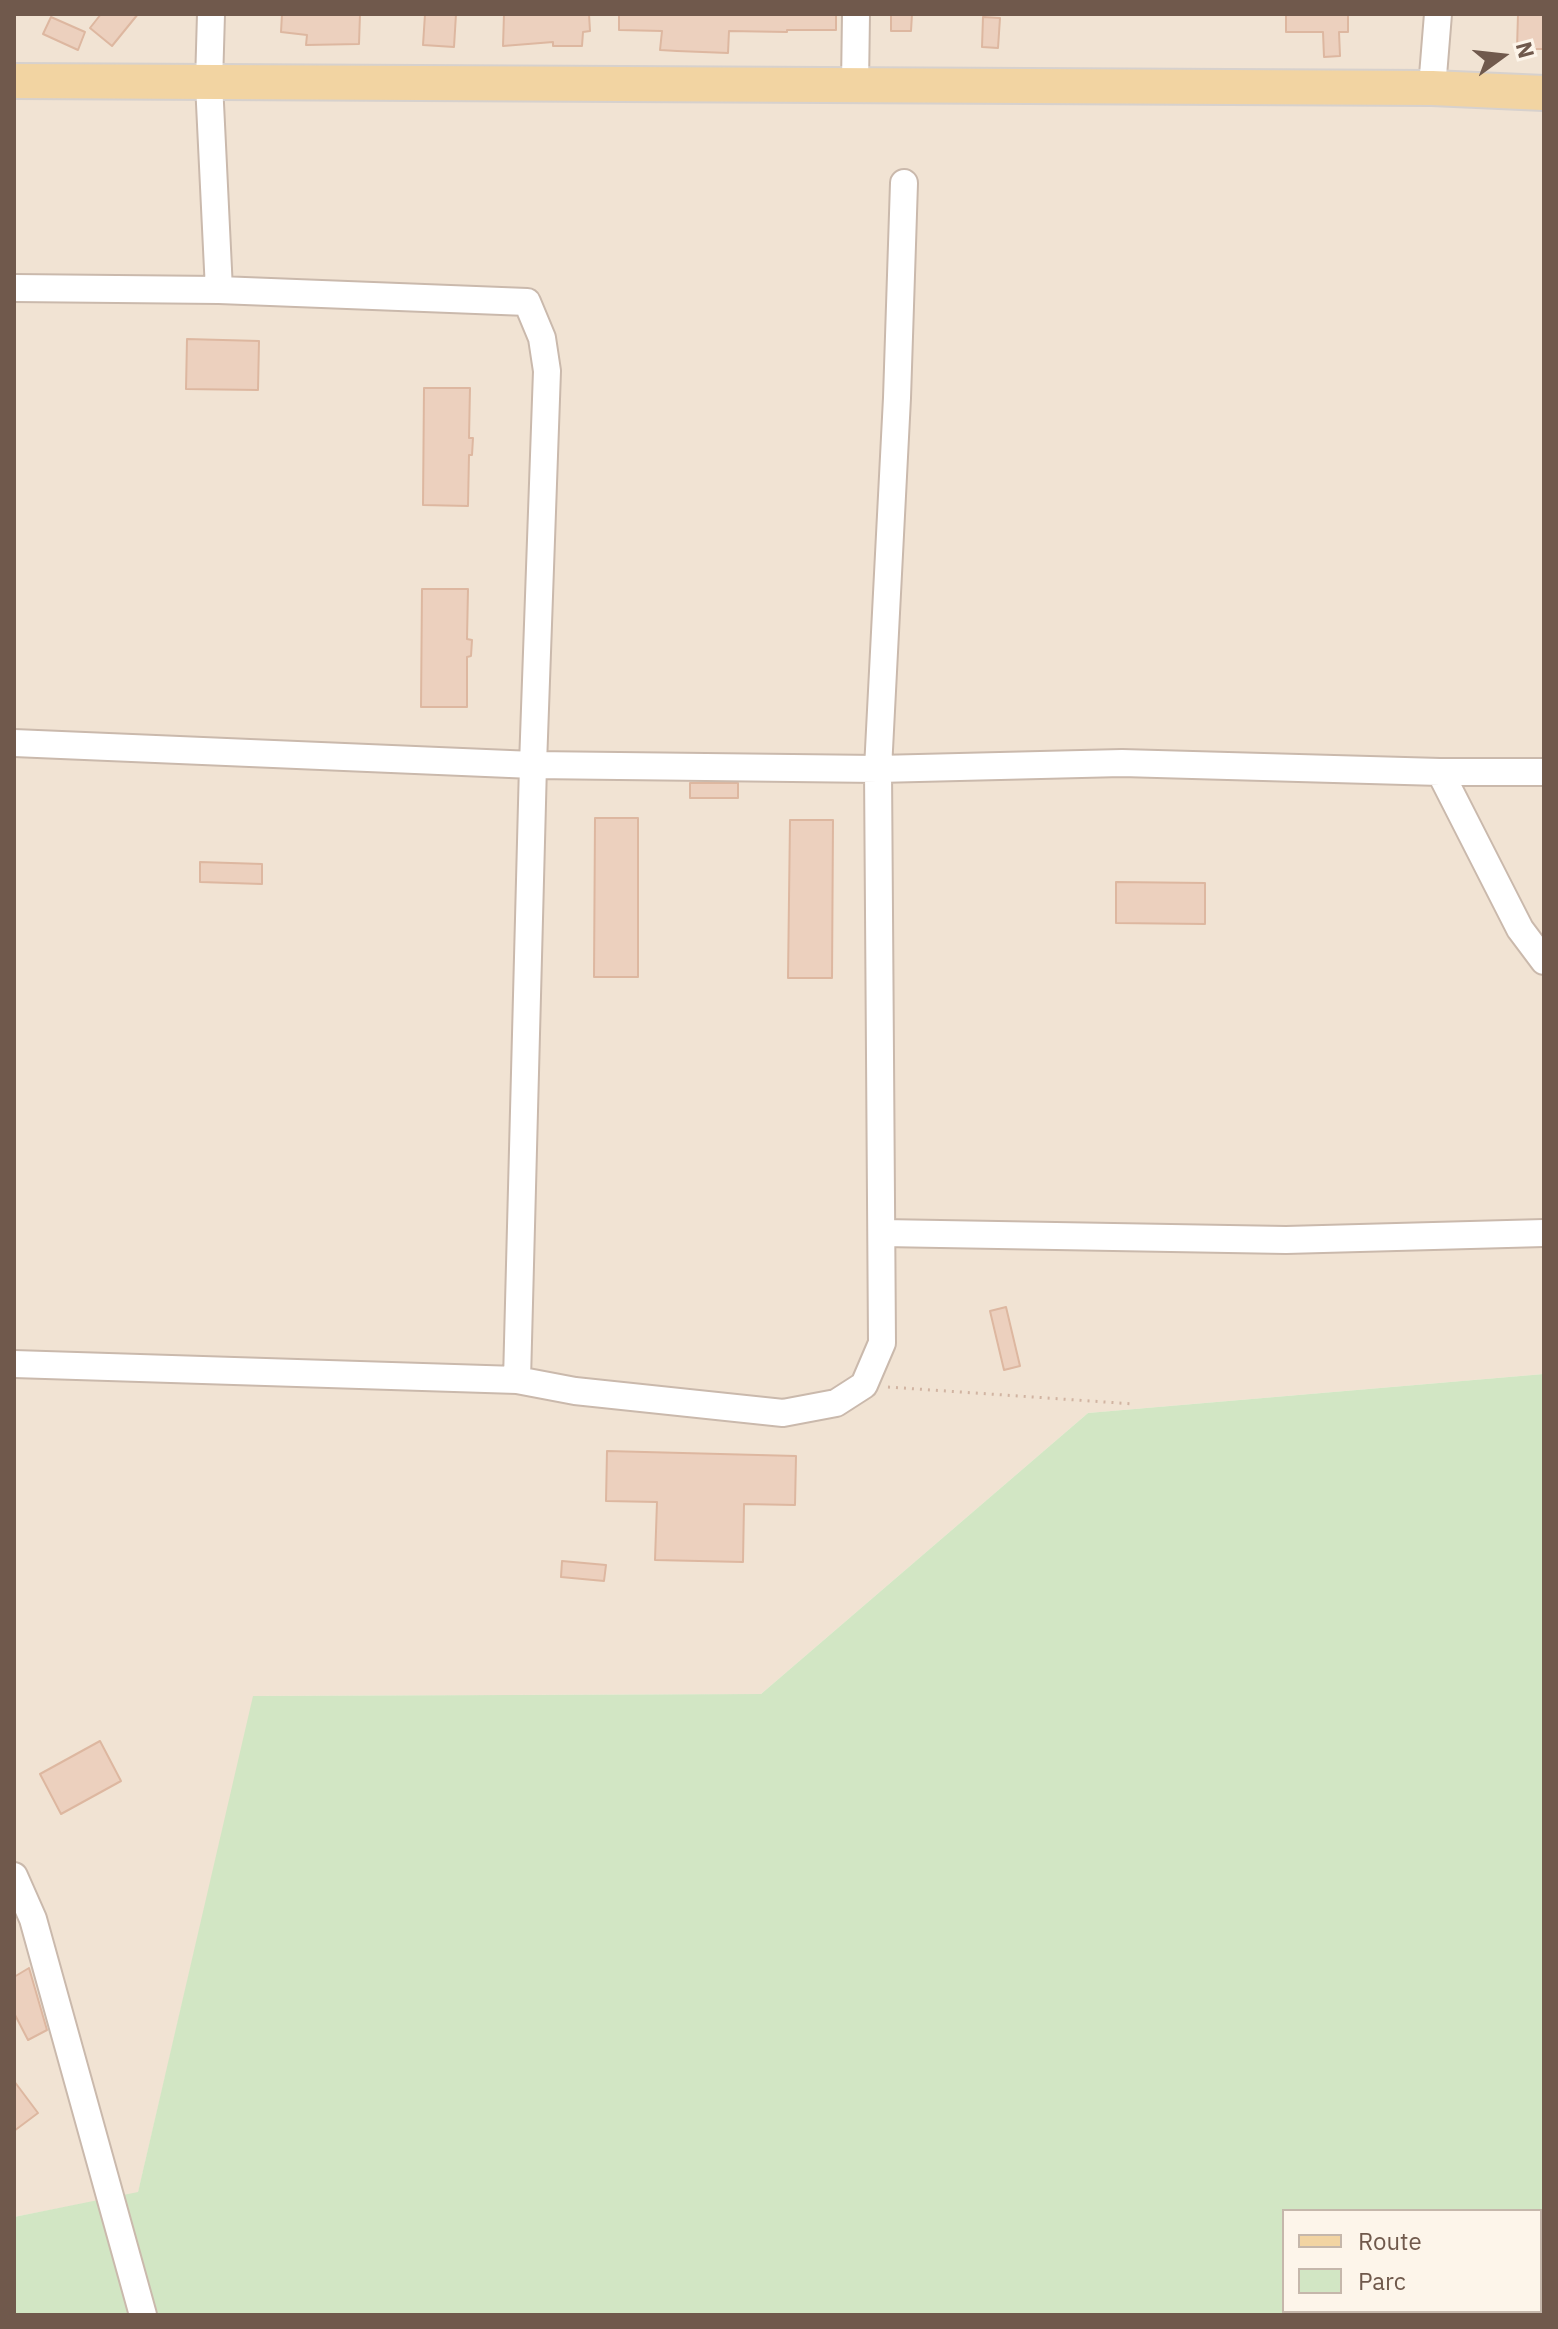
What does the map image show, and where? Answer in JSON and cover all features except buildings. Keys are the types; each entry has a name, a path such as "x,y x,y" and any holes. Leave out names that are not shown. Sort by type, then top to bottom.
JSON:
{"main road":[{"path":"14,81 1432,88 1544,93"}],"street":[{"path":"211,14 209,83 219,290"},
{"path":"855,85 856,14"},
{"path":"1432,88 1438,14"},
{"path":"14,1364 517,1380 575,1391 783,1413 836,1403 864,1385 882,1343 878,769 897,398 904,183"},
{"path":"14,288 219,290 527,302 542,338 547,371 517,1380"},
{"path":"14,743 533,765 878,769 1122,763 1544,772"},
{"path":"1440,772 1520,929 1544,961"},
{"path":"883,1233 1286,1240 1544,1233"},
{"path":"14,1876 33,1919 143,2315"}],"path":[{"path":"864,1385 1134,1404"}],"shaded area":[{"path":"14,14 1544,14 1544,1374 1088,1413 761,1694 254,1696 138,2193 14,2217"}],"green space":[{"path":"1544,1374 1544,2315 14,2315 14,2217 138,2192 253,1696 761,1694 1088,1413"}]}
